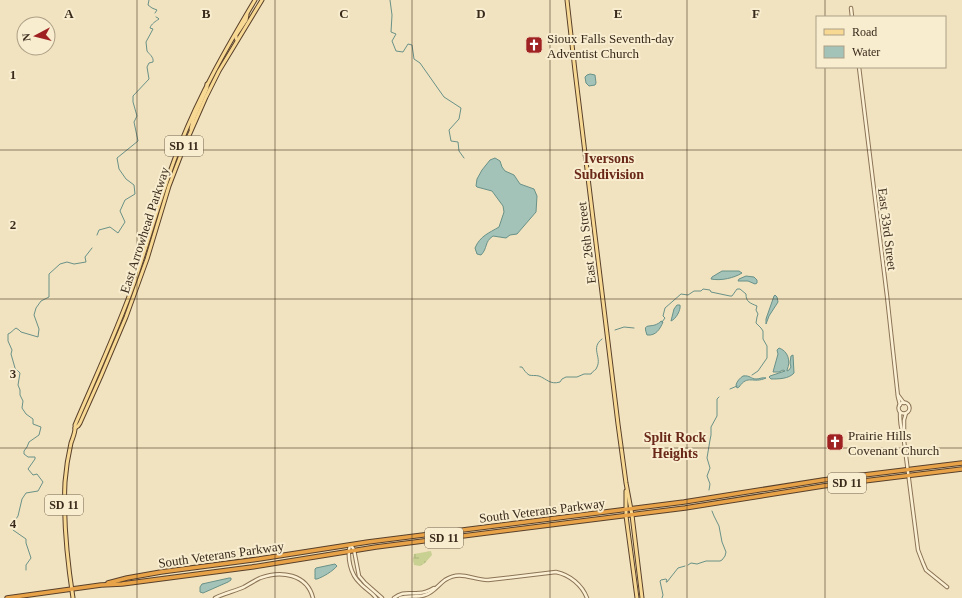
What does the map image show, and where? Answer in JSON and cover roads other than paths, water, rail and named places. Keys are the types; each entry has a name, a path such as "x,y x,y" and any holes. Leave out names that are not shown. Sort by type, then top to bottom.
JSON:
{"highway":[{"name":"South Veterans Parkway","path":"101,585 127,578 161,572 259,560 350,544 626,510 708,499 823,480 962,463"},
{"name":"South Veterans Parkway","path":"7,598 252,567 354,550 718,504 823,486 962,469"}],"main road":[{"name":"East Arrowhead Parkway","path":"73,598 66,546 64,504 68,461 75,425 120,321 162,193 187,126 207,84 255,0"},
{"name":"East Arrowhead Parkway","path":"75,428 80,423 126,317 147,259 177,164 190,133 211,86 262,0"},
{"name":"East 26th Street","path":"568,0 570,28 618,422 632,515 642,598"},
{"path":"237,40 236,35 246,20 248,11"},
{"path":"190,133 193,120 207,88 207,84"},
{"name":"East 26th Street","path":"626,483 626,516 637,598"}],"street":[{"path":"851,8 852,16"},
{"name":"East 33rd Street","path":"858,68 900,404 900,424 903,433 918,550 926,570 947,587"},
{"name":"East 33rd Street","path":"898,394 904,403 908,404 909,406 909,411 906,413 904,420 903,433"},
{"path":"900,404 904,403"},
{"path":"900,412 903,414 906,413"},
{"path":"350,544 354,550 359,576 382,598"},
{"path":"350,544 348,551 351,570 358,582 376,598"},
{"path":"394,598 399,594 421,593 434,588 447,579 459,576 469,576 488,580 556,572 570,577 578,584 587,598"},
{"path":"215,598 230,591 244,587 262,578 283,574 294,576 302,581 310,589 313,598"},
{"path":"400,598 406,596 423,596 431,593 434,588"}],"water":[{"path":"590,74 595,75 595,85 589,86 586,83 585,77"},
{"path":"495,158 500,161 505,171 514,175 520,184 534,189 537,196 536,212 517,234 510,235 506,238 493,236 490,238 481,255 477,254 475,248 479,240 499,227 504,212 503,206 492,191 476,186 477,179 482,170 490,160"},
{"path":"722,271 739,271 742,273 727,279 711,279"},
{"path":"746,276 754,277 757,280 757,283 755,284 748,281 738,281"},
{"path":"775,295 778,302 766,324 766,319"},
{"path":"677,305 680,305 679,312 671,321 674,309"},
{"path":"661,321 663,322 657,332 647,335 645,329 646,327 655,325"},
{"path":"779,348 787,354 789,363 787,371 791,367 791,356 793,355 794,373 786,378 771,379 769,377 770,376 785,371 773,372 778,354 777,350"},
{"path":"743,376 756,379 766,378 761,380 745,381 737,388 737,382"},
{"path":"335,564 337,566 330,572 315,579 316,568"},
{"path":"231,578 231,580 228,582 203,593 200,592 200,587 202,584"}],"waterway":[{"path":"149,0 148,5 157,10 155,13"},
{"path":"390,0 392,15 391,32 396,34 392,41 396,51 403,52 408,44 412,45 414,59 420,63 444,97 461,108 459,119 449,130 451,141 458,142 459,151 464,158"},
{"path":"97,235 99,230 110,227 118,233 125,222 120,211 125,200 135,194 134,185 126,179 119,169 117,158 138,141 134,122 137,116 133,96 149,79 147,67 149,63 153,62 153,60 147,51 146,42 153,29 150,28 159,19 156,17"},
{"path":"26,570 26,565 31,558 26,539 13,530 12,525 18,516 22,499 26,493 38,491 43,482 37,474 33,475 28,469 35,457 28,457 24,454 29,442 39,435 41,427 33,424 33,419 26,414 22,408 23,401 18,385 20,373 15,368 11,354 12,350 8,341 8,334 16,328 21,332 38,337 39,329 34,315 36,308 41,301 49,297 49,274 60,264 67,262 74,264 86,262 85,257 92,248"},
{"path":"662,322 665,318 663,316 665,308 681,294 688,295 694,291 701,291 703,289 732,296 737,289 740,289 746,294 749,302 757,306 756,310 758,314 756,323 763,331 763,339 767,346 767,358 758,371 752,375"},
{"path":"615,330 624,327 634,328"},
{"path":"520,367 522,367 529,375 539,376 554,383 560,382 566,377 577,377 584,374 591,374 597,367 598,360 596,349 602,339"},
{"path":"730,389 737,386"},
{"path":"709,490 710,484 707,476 710,468 707,458 711,427 717,416 717,399 719,397"},
{"path":"688,565 691,563 697,564 706,561 720,561 725,556 726,552 722,542 719,526 712,511"},
{"path":"662,598 663,595 660,581 666,579 667,582 678,568 685,566"}],"place":[{"name":"Sioux Falls Seventh-day Adventist Church","path":"534,45"},
{"name":"Prairie Hills Covenant Church","path":"835,442"}],"district":[{"name":"Iversons Subdivision","path":"609,166"},
{"name":"Split Rock Heights","path":"675,446"}]}
